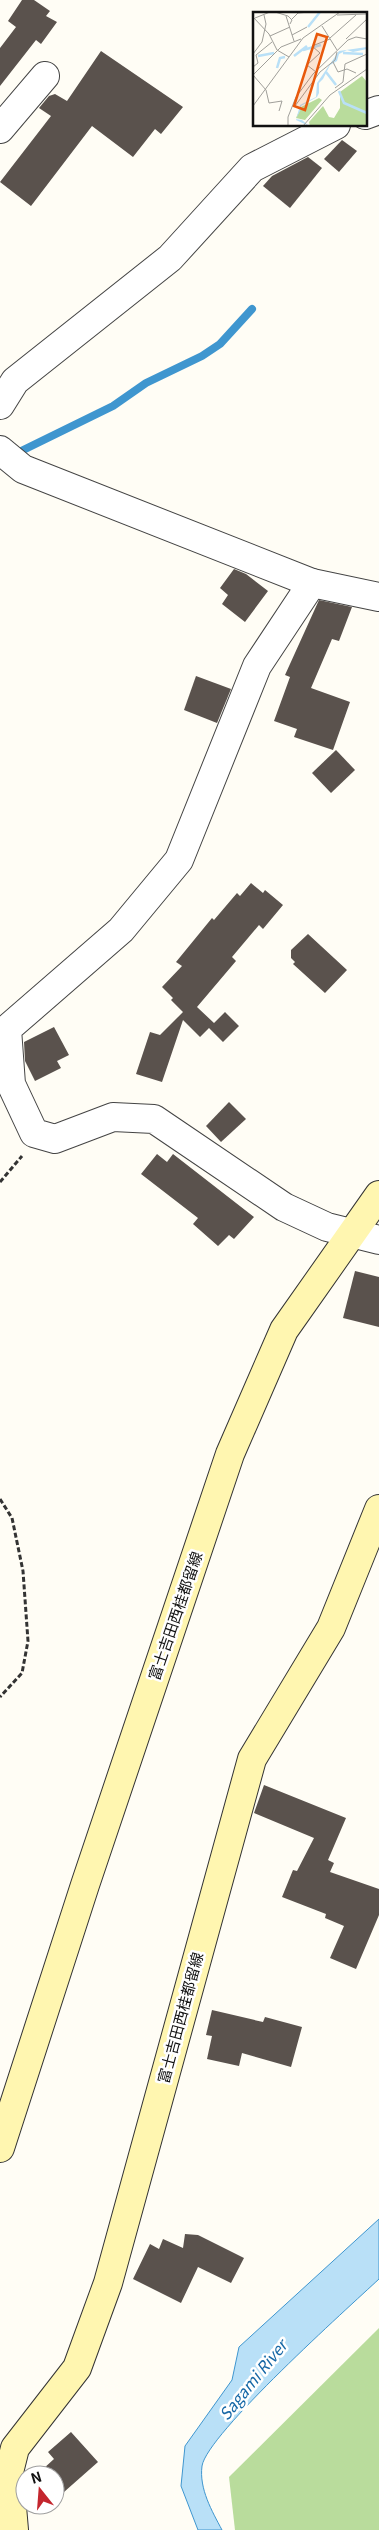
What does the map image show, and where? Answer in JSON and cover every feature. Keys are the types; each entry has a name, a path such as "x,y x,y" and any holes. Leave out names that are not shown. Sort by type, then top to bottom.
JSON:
{"main road":[{"name":"富士吉田西桂都留線","path":"0,2148 85,1885 230,1454 284,1330 379,1196"},
{"name":"富士吉田西桂都留線","path":"14,2530 9,2472 15,2448 76,2368 108,2283 252,1759 331,1628 379,1509"}],"street":[{"path":"0,129 45,76"},
{"path":"366,115 379,110"},
{"path":"0,405 15,381 170,258 252,168 334,126"},
{"path":"0,450 23,469 312,583 379,597"},
{"path":"312,583 257,666 179,860 121,930 7,1029 11,1084 34,1133 55,1139 113,1117 154,1119 284,1207 327,1227 379,1240"}],"path":[{"path":"0,1182 23,1154"},
{"path":"0,1499 12,1518 23,1571 28,1641 22,1673 0,1697"}],"green space":[{"path":"379,2328 379,2530 235,2530 229,2477"}],"water":[{"name":"Sagami River","path":"379,2219 379,2279 252,2400 210,2450 202,2466 202,2483 207,2500 222,2530 198,2530 181,2486 185,2446 232,2380 239,2347"}],"building":[{"path":"22,0 34,0 50,11 46,16 57,22 41,44 36,40 0,86 0,48 16,27 8,21"},
{"path":"101,51 183,107 161,134 155,129 133,157 92,126 31,206 0,182 51,116 39,108 49,96 55,94 67,101"},
{"path":"342,140 357,151 339,172 324,159"},
{"path":"308,157 322,168 290,208 263,186 272,176"},
{"path":"234,569 246,574 268,591 245,622 222,604 228,595 220,588"},
{"path":"319,600 352,607 339,641 332,639 311,688 350,702 333,750 294,737 297,729 274,721 290,677 285,675"},
{"path":"196,676 231,689 217,723 184,710"},
{"path":"336,750 355,770 331,793 312,773"},
{"path":"251,883 263,893 265,890 283,905 263,929 259,925 232,957 236,961 197,1007 214,1023 225,1012 239,1026 223,1042 209,1028 200,1037 183,1020 162,1082 136,1074 150,1032 160,1035 183,1012 162,987 182,966 176,962 212,918 214,920 237,893 240,896"},
{"path":"308,934 347,970 325,993 293,964 295,962 291,958 291,950"},
{"path":"54,1027 69,1055 57,1061 61,1068 35,1081 25,1061 24,1042"},
{"path":"229,1102 246,1119 221,1142 206,1126"},
{"path":"157,1154 167,1162 173,1154 254,1217 234,1239 229,1235 218,1246 193,1224 198,1218 141,1174"},
{"path":"355,1271 379,1277 379,1327 343,1318"},
{"path":"264,1785 346,1818 328,1860 334,1863 330,1872 379,1889 379,1915 356,1969 330,1958 344,1926 325,1918 326,1914 282,1897 293,1870 297,1871 314,1838 254,1813"},
{"path":"212,2010 263,2022 265,2017 302,2027 291,2067 242,2053 239,2066 207,2059 212,2036 206,2035"},
{"path":"185,2234 198,2235 244,2258 231,2283 198,2267 181,2303 133,2279 150,2244 159,2249 163,2239 183,2248"},
{"path":"71,2432 98,2462 65,2491 65,2465 47,2465 54,2459 48,2452"}],"waterway":[{"path":"13,455 113,406 146,383 202,356 220,344 252,309"}]}
